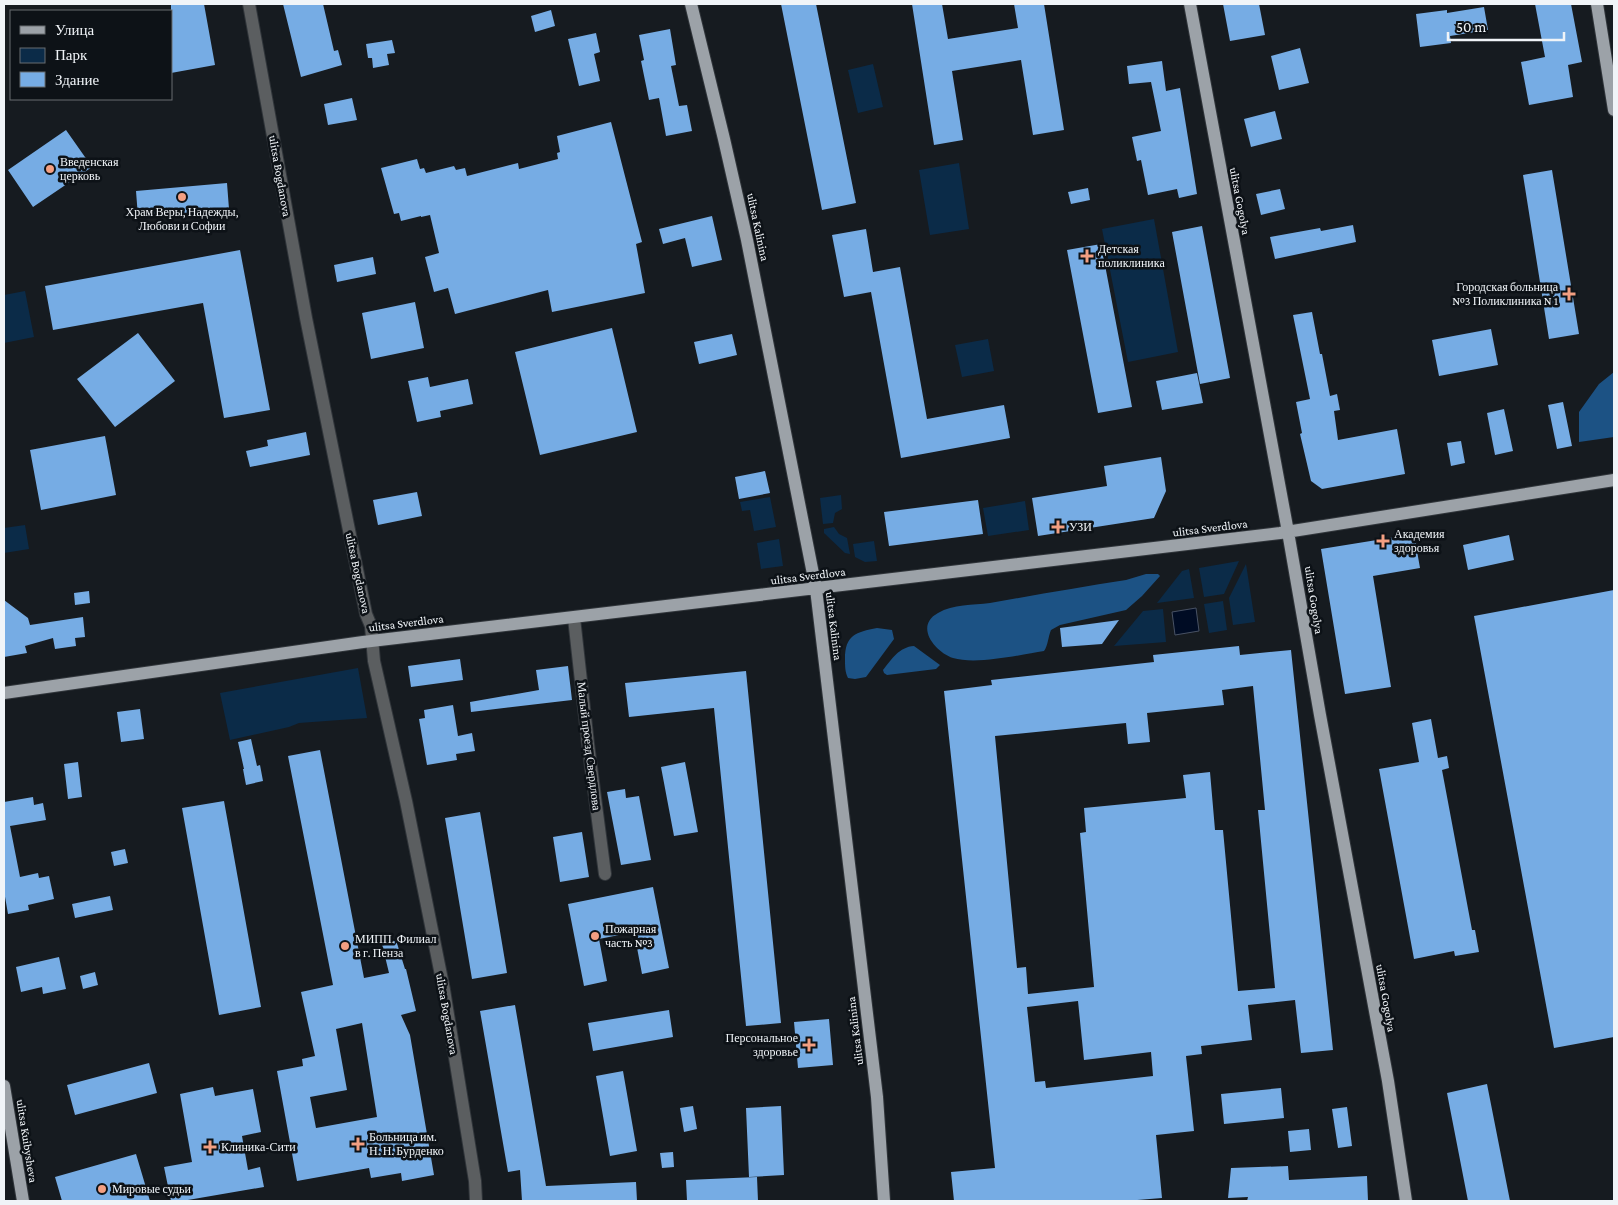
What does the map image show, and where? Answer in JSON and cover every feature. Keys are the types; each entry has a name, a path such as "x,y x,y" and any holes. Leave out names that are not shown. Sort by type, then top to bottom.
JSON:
{"main road":[{"name":"ulitsa Kalinina","path":"691,4 747,240 816,589 877,1097 884,1201"},
{"name":"ulitsa Gogolya","path":"1190,4 1388,1081 1406,1201"},
{"path":"1597,4 1614,110"},
{"name":"ulitsa Sverdlova","path":"4,693 371,641 1288,532 1614,480"},
{"name":"ulitsa Kuibysheva","path":"4,1086 23,1201"}],"street":[{"name":"ulitsa Bogdanova","path":"249,4 306,318 366,614 371,626 374,661 406,801 444,990 475,1181 476,1201"},
{"name":"Малый проезд Свердлова","path":"574,618 605,874"}],"green space":[{"path":"873,64 883,107 858,113 848,70"},
{"path":"959,163 969,229 930,235 919,170"},
{"path":"1154,219 1178,352 1128,362 1102,229"},
{"path":"25,291 34,337 4,343 4,295"},
{"path":"988,339 994,371 962,377 955,345"},
{"path":"841,495 842,509 835,513 833,523 823,524 820,498"},
{"path":"770,497 776,527 754,531 750,510 742,511 740,502"},
{"path":"1025,501 1029,530 988,536 983,508"},
{"path":"25,525 29,549 4,553 4,528"},
{"path":"834,527 839,534 847,538 850,554 845,553 824,533 824,529"},
{"path":"779,539 783,566 761,569 757,543"},
{"path":"874,541 877,561 865,562 855,557 853,544"},
{"path":"1239,561 1224,594 1204,597 1199,568"},
{"path":"1246,564 1255,622 1233,625 1229,598"},
{"path":"1189,569 1194,598 1157,603 1182,571"},
{"path":"1223,601 1227,630 1209,633 1204,604"},
{"path":"1163,609 1166,642 1114,646 1143,611"},
{"path":"358,668 367,718 299,723 230,740 220,693"}],"shaded area":[{"path":"1614,372 1614,437 1579,442 1579,412 1599,384"},
{"path":"1146,574 1158,574 1160,576 1126,610 1060,625 1051,630 1044,651 998,659 963,660 946,655 934,645 927,631 931,618 950,608 1126,580"},
{"path":"1196,608 1199,631 1175,635 1172,612"},
{"path":"877,628 892,630 894,639 866,677 848,678 845,659 847,645 853,636 858,633"},
{"path":"914,646 940,665 936,669 887,675 884,673 883,670 896,654"}],"building":[{"path":"171,4 204,4 215,65 172,73"},
{"path":"283,4 323,4 334,51 338,50 342,65 301,77"},
{"path":"781,4 816,4 856,203 822,210"},
{"path":"912,4 942,4 948,39 1018,28 1014,4 1044,4 1064,130 1033,135 1021,60 952,71 963,140 934,145"},
{"path":"1223,4 1259,4 1265,35 1230,41"},
{"path":"1535,4 1571,4 1582,62 1568,65 1573,97 1529,105 1521,62 1545,57"},
{"path":"1484,7 1488,30 1450,36 1451,43 1420,47 1416,14 1447,10 1447,13"},
{"path":"551,10 555,26 535,32 531,16"},
{"path":"670,29 676,65 671,66 679,106 687,105 692,131 666,136 659,98 649,100 641,61 644,60 639,35"},
{"path":"596,33 600,52 594,54 600,81 579,86 568,39"},
{"path":"392,40 395,53 387,54 389,65 373,68 372,58 368,58 366,44"},
{"path":"1300,48 1309,83 1279,90 1271,56"},
{"path":"1162,61 1166,91 1180,88 1197,194 1179,198 1177,189 1148,195 1141,160 1137,161 1132,137 1161,131 1151,82 1129,84 1127,66"},
{"path":"352,98 357,120 328,125 324,104"},
{"path":"1275,111 1282,139 1251,147 1244,119"},
{"path":"611,122 642,242 636,244 645,293 552,312 548,290 455,314 448,288 434,292 425,257 439,253 430,215 401,221 399,213 394,214 381,168 417,159 420,169 424,168 426,173 454,166 456,170 465,168 467,176 518,163 519,169 558,159 557,153 560,152 557,136"},
{"name":"Введенская церковь","path":"66,130 92,167 33,207 8,170"},
{"path":"1552,170 1579,334 1549,339 1523,175"},
{"name":"Храм Веры, Надежды, Любови и Софии","path":"227,183 229,209 138,217 136,191"},
{"path":"1088,188 1090,200 1071,204 1068,192"},
{"path":"1280,189 1285,209 1261,215 1256,194"},
{"path":"712,216 722,260 692,267 685,238 663,244 659,229"},
{"path":"1353,225 1356,242 1275,259 1270,237 1320,228 1321,231"},
{"path":"1202,226 1230,378 1200,384 1172,232"},
{"path":"866,229 873,272 900,267 927,419 1004,405 1010,438 901,458 871,292 844,297 832,235"},
{"path":"1101,244 1132,407 1098,413 1067,250"},
{"path":"240,250 270,410 224,418 203,303 53,330 45,286"},
{"path":"373,257 376,274 337,282 334,265"},
{"path":"415,302 424,348 371,359 362,313"},
{"path":"1312,312 1330,396 1337,394 1340,410 1334,411 1338,440 1397,429 1405,474 1322,489 1311,481 1300,434 1302,433 1296,402 1310,399 1293,315"},
{"path":"612,328 637,432 540,455 515,352"},
{"path":"1491,329 1498,365 1439,376 1432,340"},
{"path":"138,333 175,381 115,427 77,379"},
{"path":"732,334 737,355 699,364 694,342"},
{"path":"1197,373 1203,403 1162,410 1156,381"},
{"path":"428,377 430,387 468,379 473,404 440,411 441,417 417,422 408,381"},
{"path":"1563,402 1572,446 1557,449 1548,405"},
{"path":"1504,409 1513,451 1495,455 1487,413"},
{"path":"306,432 310,455 250,467 246,451 268,446 267,440"},
{"path":"105,436 116,495 41,510 30,450"},
{"path":"1461,441 1465,463 1451,466 1447,443"},
{"path":"1161,457 1166,491 1154,518 1038,536 1032,498 1107,486 1104,466"},
{"path":"765,471 770,493 739,499 735,477"},
{"path":"417,492 422,516 378,525 373,500"},
{"path":"978,500 983,534 889,546 884,512"},
{"path":"1414,534 1420,568 1373,576 1391,687 1345,694 1321,549"},
{"path":"1509,535 1514,560 1468,570 1463,545"},
{"path":"1614,590 1614,1037 1554,1048 1474,616"},
{"path":"89,591 90,603 75,605 74,593"},
{"path":"4,600 28,618 30,625 83,617 85,637 75,638 76,646 55,649 53,638 25,646 27,653 4,657"},
{"path":"1119,620 1102,644 1062,647 1060,628"},
{"path":"1239,646 1240,655 1291,650 1333,1050 1301,1053 1295,1000 1248,1005 1252,1040 1201,1046 1202,1054 1186,1056 1194,1131 1156,1135 1162,1198 1125,1201 954,1201 951,1172 995,1168 944,691 992,685 991,680 1154,662 1153,655","holes":["1253,686 1265,810 1258,810 1275,988 1238,991 1223,830 1215,830 1210,772 1183,775 1186,798 1084,808 1086,832 1080,833 1094,987 1028,994 1026,967 1017,968 995,736 1126,723 1128,744 1150,742 1147,713 1224,705 1222,690","1078,1001 1084,1060 1151,1052 1153,1076 1046,1088 1045,1081 1035,1082 1027,1007"]},
{"path":"460,659 463,680 411,687 408,666"},
{"path":"568,666 572,700 471,712 470,702 539,690 536,670"},
{"path":"746,671 781,1023 746,1026 714,708 629,717 625,683"},
{"path":"453,705 458,736 472,733 475,751 456,754 457,760 427,765 419,719 425,718 424,710"},
{"path":"140,709 144,739 121,742 117,712"},
{"path":"1431,719 1438,758 1447,756 1449,768 1442,770 1472,930 1475,930 1479,952 1455,956 1454,951 1414,959 1379,769 1419,762 1412,723"},
{"path":"251,739 257,766 260,765 263,781 246,785 238,742"},
{"path":"320,750 364,978 389,973 382,944 396,940 406,969 416,1011 401,1015 410,1035 434,1175 402,1181 401,1173 371,1178 369,1168 297,1181 277,1071 303,1066 302,1059 315,1056 301,992 333,985 288,756","holes":["362,1023 377,1117 316,1128 310,1097 347,1090 336,1029"]},
{"path":"78,762 82,797 68,799 64,764"},
{"path":"685,762 698,832 674,836 661,767"},
{"path":"625,789 626,798 639,796 651,860 621,865 607,792"},
{"path":"33,797 34,805 43,803 46,820 10,826 20,877 38,873 39,878 49,876 54,899 28,905 29,910 8,914 4,891 4,802"},
{"path":"224,801 261,1007 219,1015 182,808"},
{"path":"480,812 507,973 472,979 445,818"},
{"path":"582,832 589,877 560,882 553,837"},
{"path":"125,849 128,863 114,866 111,852"},
{"name":"Пожарная часть №3","path":"653,887 669,968 642,974 634,932 599,939 607,981 584,986 568,904"},
{"path":"110,896 113,910 75,918 72,904"},
{"path":"59,957 66,989 43,994 42,987 21,992 16,967"},
{"path":"95,972 98,985 83,989 80,976"},
{"path":"515,1005 546,1186 636,1182 637,1201 522,1201 520,1170 508,1172 480,1011"},
{"path":"669,1010 673,1037 593,1051 588,1023"},
{"path":"829,1019 833,1065 798,1068 794,1022"},
{"path":"149,1063 157,1093 75,1115 67,1085"},
{"path":"623,1071 637,1151 610,1156 596,1076"},
{"path":"1487,1084 1510,1201 1468,1201 1447,1093"},
{"name":"Клиника-Сити","path":"213,1087 215,1096 253,1089 261,1132 242,1136 248,1170 260,1167 264,1187 182,1201 171,1201 164,1167 192,1162 180,1094"},
{"path":"1281,1088 1284,1118 1224,1124 1221,1094"},
{"path":"693,1106 697,1129 684,1132 680,1108"},
{"path":"781,1106 784,1175 749,1177 746,1108"},
{"path":"1347,1107 1352,1146 1338,1148 1332,1109"},
{"path":"1309,1129 1311,1150 1290,1152 1288,1131"},
{"path":"673,1152 674,1167 662,1168 660,1153"},
{"name":"Мировые судьи","path":"136,1154 150,1201 62,1201 55,1177"},
{"path":"1288,1166 1289,1180 1367,1176 1368,1201 1247,1201 1248,1197 1228,1198 1231,1168"},
{"path":"757,1177 758,1201 687,1201 686,1180"}],"place":[{"name":"Введенская церковь","path":"50,169"},
{"name":"Храм Веры, Надежды, Любови и Софии","path":"182,197"},
{"name":"Детская поликлиника","path":"1087,256"},
{"name":"Городская больница №3 Поликлиника N 1","path":"1569,294"},
{"name":"УЗИ","path":"1058,527"},
{"name":"Академия здоровья","path":"1383,541"},
{"name":"Пожарная часть №3","path":"595,936"},
{"name":"МИПП. Филиал в г. Пенза","path":"345,946"},
{"name":"Персональное здоровье","path":"809,1045"},
{"name":"Больница им. Н. Н. Бурденко","path":"358,1144"},
{"name":"Клиника-Сити","path":"210,1147"},
{"name":"Мировые судьи","path":"102,1189"}]}
